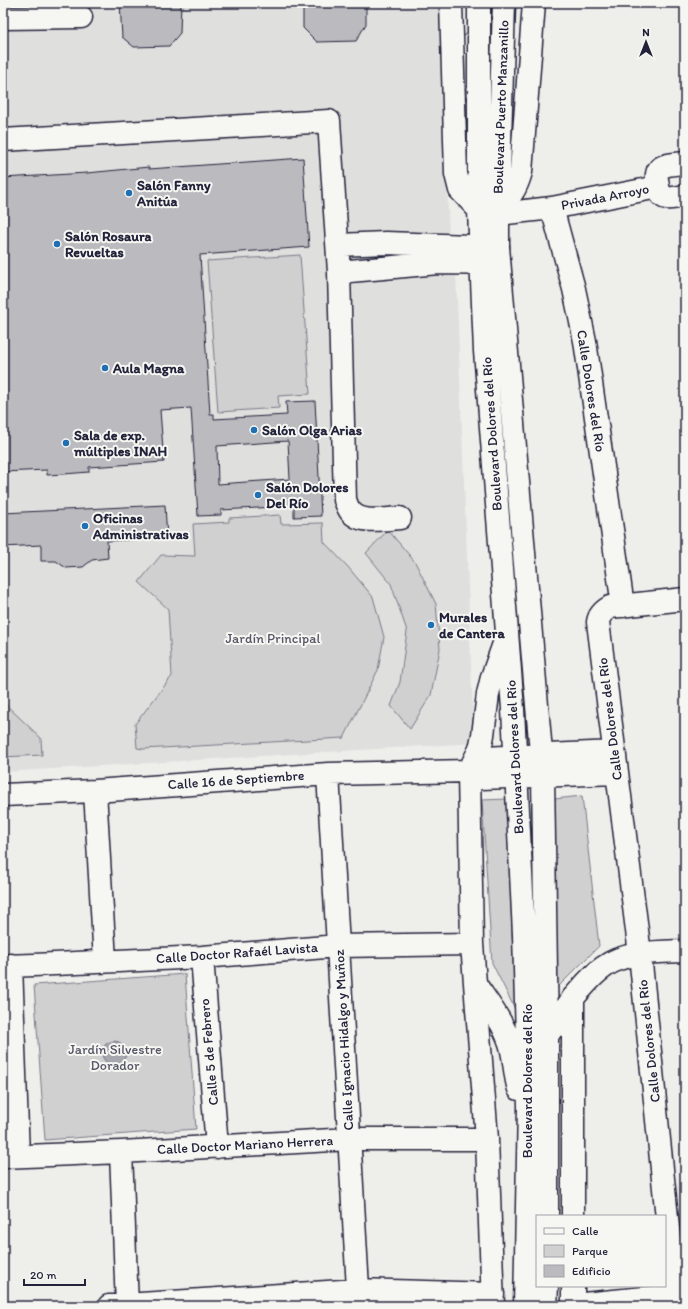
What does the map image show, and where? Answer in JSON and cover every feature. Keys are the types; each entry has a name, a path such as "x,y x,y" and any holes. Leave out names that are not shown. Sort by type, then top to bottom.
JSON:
{"street":[{"path":"451,3 456,174 460,190 492,211 552,208"},
{"name":"Boulevard Puerto Manzanillo","path":"479,3 492,211"},
{"name":"Boulevard Puerto Manzanillo","path":"492,211 504,3"},
{"path":"492,211 512,196 517,187 521,172 534,3"},
{"path":"3,18 81,17"},
{"path":"3,140 329,122 338,245 346,500 349,510 364,520 400,518"},
{"name":"Privada Arroyo","path":"685,163 661,168 657,175 658,187 660,194 663,197 671,198 685,196"},
{"name":"Privada Arroyo","path":"552,208 658,187"},
{"name":"Calle Dolores del Río","path":"552,208 574,289 585,342 623,606 610,607 603,611 598,622 640,954 679,1298"},
{"name":"Boulevard Dolores del Río","path":"492,211 485,350 516,766 525,942 529,1107 525,1306"},
{"path":"338,245 386,243 490,256"},
{"path":"339,272 438,263 490,256"},
{"name":"Boulevard Dolores del Río","path":"490,256 543,776 547,1036 547,1215"},
{"path":"623,606 685,599"},
{"path":"121,1152 121,1306 359,1298 493,1300 487,1139 472,944 469,771 480,749 488,694 507,634"},
{"path":"516,766 541,755 615,763"},
{"path":"469,771 484,758 516,766 543,776 615,763"},
{"name":"Calle 16 de Septiembre","path":"3,795 95,791 328,774 469,771"},
{"name":"Calle Ignacio Hidalgo y Muñoz","path":"328,774 359,1298"},
{"path":"95,791 105,961"},
{"name":"Calle Doctor Rafaél Lavista","path":"7,965 202,957 338,946 472,944"},
{"path":"547,1036 586,983 605,966 629,955 685,951"},
{"name":"Calle 5 de Febrero","path":"202,957 217,1147"},
{"path":"7,965 10,1157"},
{"path":"476,985 505,1031 511,1044 517,1082 529,1107"},
{"path":"573,1215 574,998"},
{"name":"Calle Doctor Mariano Herrera","path":"10,1157 350,1139 487,1139"},
{"path":"546,1287 546,1306"},
{"path":"573,1299 679,1298"}],"shaded area":[{"path":"3,3 441,3 449,237 456,273 474,743 3,772"},
{"path":"114,1041 123,1044 126,1053 123,1062 114,1065 105,1062 102,1053 105,1044"}],"green space":[{"path":"300,255 310,394 278,396 279,408 218,412 207,261"},
{"name":"Jardín Principal","path":"280,515 281,524 323,523 324,542 348,567 373,597 384,637 378,670 344,738 143,749 137,748 135,724 172,676 168,609 139,582 161,555 195,556 193,524 229,522 229,518"},
{"path":"388,530 415,562 436,604 440,649 431,695 410,729 391,706 400,682 407,631 391,584 366,553"},
{"path":"3,702 41,738 42,755 3,757"},
{"path":"582,796 599,946 554,991 554,799"},
{"path":"507,799 515,1009 492,963 482,800"},
{"name":"Jardín Silvestre Dorador","path":"185,974 196,1129 45,1140 34,985"}],"building":[{"path":"120,3 181,3 180,33 169,46 134,47 122,37"},
{"path":"303,3 366,3 366,24 356,41 317,42 303,28"},
{"path":"303,158 309,247 200,255 210,414 214,414 214,419 287,415 286,402 315,401 321,516 294,517 294,506 221,510 221,515 198,516 191,408 160,410 164,462 89,467 89,472 64,474 47,475 47,470 3,472 3,178 87,173 149,167 149,169","holes":["288,441 290,479 218,484 217,446"]},
{"name":"Oficinas Administrativas","path":"165,505 167,538 107,541 108,558 92,560 83,567 66,568 56,561 41,561 41,545 3,547 3,513"}],"place":[{"name":"Salón Fanny Anitúa","path":"129,193"},
{"name":"Salón Rosaura Revueltas","path":"57,244"},
{"name":"Aula Magna","path":"105,368"},
{"name":"Salón Olga Arias","path":"254,430"},
{"name":"Sala de exp. múltiples INAH","path":"66,443"},
{"name":"Salón Dolores Del Río","path":"258,495"},
{"name":"Oficinas Administrativas","path":"85,526"},
{"name":"Murales de Cantera","path":"431,625"}]}
